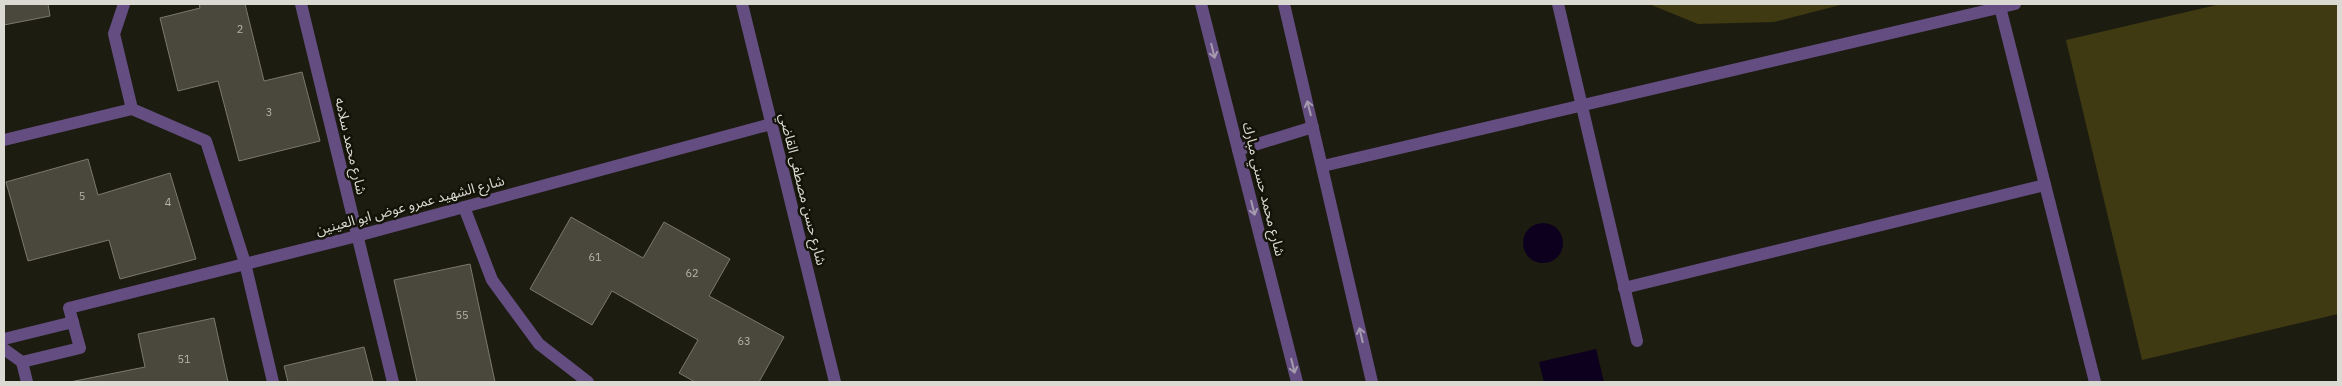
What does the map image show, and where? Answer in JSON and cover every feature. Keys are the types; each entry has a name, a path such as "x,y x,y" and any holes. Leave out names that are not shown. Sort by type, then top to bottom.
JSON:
{"street":[{"path":"124,4 114,34 132,109"},
{"name":"شارع محمد سلامه","path":"301,4 393,382"},
{"name":"شارع حسن مصطفى القاضي","path":"742,4 835,382"},
{"name":"شارع محمد حسني مبارك","path":"1201,4 1297,382"},
{"path":"1284,4 1372,382"},
{"path":"1558,4 1637,341"},
{"path":"1323,166 2015,4"},
{"path":"2000,7 2095,382"},
{"path":"4,140 132,109 206,141 246,263 273,382"},
{"name":"شارع الشهيد عمرو عوض ابو العينين","path":"73,322 69,308 357,236 771,124"},
{"path":"1238,150 1313,127"},
{"path":"1624,288 2045,185"},
{"path":"464,207 492,280 538,344 588,382"},
{"path":"4,339 73,322 80,348 22,362"},
{"path":"4,349 22,362 27,382"}],"shaded area":[{"path":"1649,4 1844,4 1774,22 1698,24"},
{"path":"2221,4 2338,4 2338,314 2142,360 2066,40"},
{"path":"1547,223 1554,226 1560,232 1563,243 1562,251 1554,260 1547,263 1539,263 1532,260 1524,251 1523,239 1526,232 1535,224"},
{"path":"1596,349 1604,382 1544,382 1539,362"}],"building":[{"path":"4,4 48,4 50,16 4,25"},
{"path":"199,4 245,4 264,81 302,72 320,141 239,161 218,81 178,91 160,18 200,8"},
{"path":"88,159 98,195 170,173 196,259 120,279 109,240 28,261 6,182"},
{"path":"571,217 643,258 664,222 730,259 709,296 784,337 759,382 695,382 679,373 698,340 612,291 592,325 530,289"},
{"path":"470,264 495,382 417,382 394,280"},
{"path":"214,318 228,382 70,382 145,367 138,334"},
{"path":"364,347 373,382 288,382 284,366"}]}
